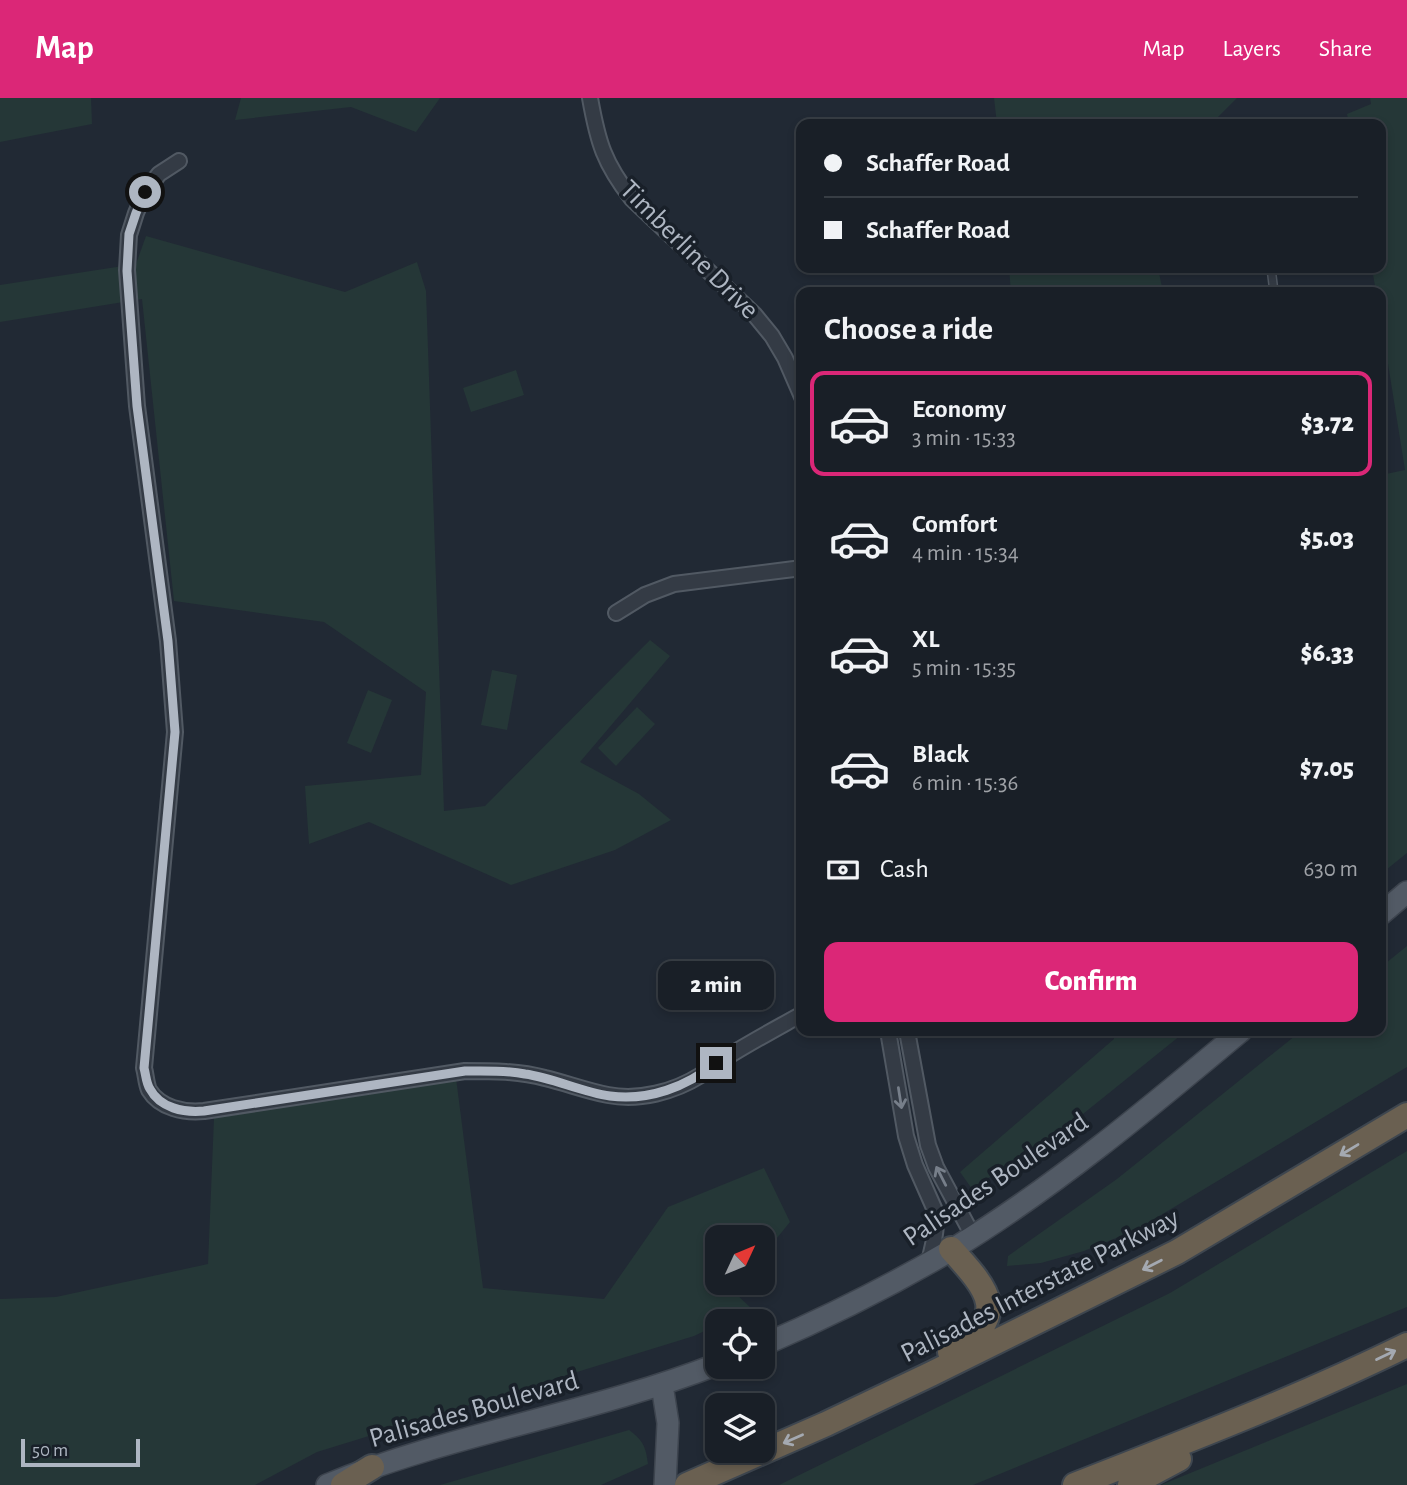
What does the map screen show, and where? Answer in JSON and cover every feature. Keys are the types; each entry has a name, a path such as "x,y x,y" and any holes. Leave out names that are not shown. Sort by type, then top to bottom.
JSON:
{"highway":[{"name":"Palisades Interstate Parkway","path":"688,1485 981,1350 1177,1252 1407,1115"},
{"path":"825,1424 963,1345 981,1329 988,1311 986,1292 951,1250"},
{"path":"1130,1485 1407,1345"},
{"path":"1075,1485 1352,1372"},
{"path":"344,1485 372,1467"}],"main road":[{"path":"1386,910 1407,892"},
{"name":"Palisades Boulevard","path":"775,1339 845,1307 973,1236 1090,1153 1235,1036"},
{"name":"Palisades Boulevard","path":"327,1485 428,1449 609,1401 705,1369"},
{"path":"662,1385 668,1423 665,1485"}],"street":[{"name":"Timberline Drive","path":"590,98 604,156 616,179 632,200 754,314 772,336 796,383"},
{"path":"179,161 159,174 145,192 129,234 127,271 137,406 167,629 175,732 144,1068 150,1090 160,1101 174,1109 197,1112 465,1071 495,1070 525,1073 609,1096 631,1097 677,1087 796,1017"},
{"path":"616,613 645,594 674,584 796,569"},
{"path":"889,1036 908,1143 936,1215 936,1231 929,1262"},
{"path":"909,1036 928,1145 941,1178 973,1236"}],"shaded area":[{"path":"0,98 91,98 92,124 0,142"},
{"path":"241,98 440,98 416,132 351,107 235,120"},
{"path":"994,98 1237,98 1216,119 996,119"},
{"path":"1370,98 1407,98 1407,853 1386,870 1386,474 1405,470 1386,351 1386,287 1375,287 1373,273 1386,273 1386,119 1348,119 1347,114 1371,104"},
{"path":"146,236 345,292 417,262 426,291 444,811 485,806 650,640 670,656 580,762 639,794 671,820 615,850 511,885 369,822 309,844 305,786 421,775 426,692 324,622 174,601 142,299 0,322 0,285 136,264"},
{"path":"1009,273 1159,273 1162,287 1011,287"},
{"path":"516,370 524,395 471,412 463,388"},
{"path":"492,670 517,675 507,730 481,725"},
{"path":"368,690 392,700 371,753 347,743"},
{"path":"637,707 655,724 616,766 598,748"},
{"path":"1407,946 1407,1067 1136,1230 1084,1251 1041,1263 1007,1266 1008,1256 1117,1179 1295,1036 1386,1036 1386,963"},
{"path":"1114,1036 1180,1036 1073,1122 972,1189 960,1172 1114,1039"},
{"path":"456,1078 483,1288 604,1299 668,1207 764,1168 790,1222 775,1240 775,1225 705,1225 705,1295 737,1295 752,1309 705,1309 705,1331 694,1336 317,1452 255,1485 0,1485 0,1299 56,1297 208,1264 214,1118"},
{"path":"1407,1151 1407,1307 973,1485 779,1485 1170,1293"},
{"path":"1407,1384 1407,1485 1161,1485"},
{"path":"629,1430 643,1444 648,1464 601,1485 440,1485"}],"route":[{"path":"145,192 129,234 127,271 137,406 168,641 175,732 144,1068 150,1090 160,1101 174,1109 190,1112 465,1071 495,1070 525,1073 609,1096 631,1097 677,1087 701,1075 716,1063"}]}
